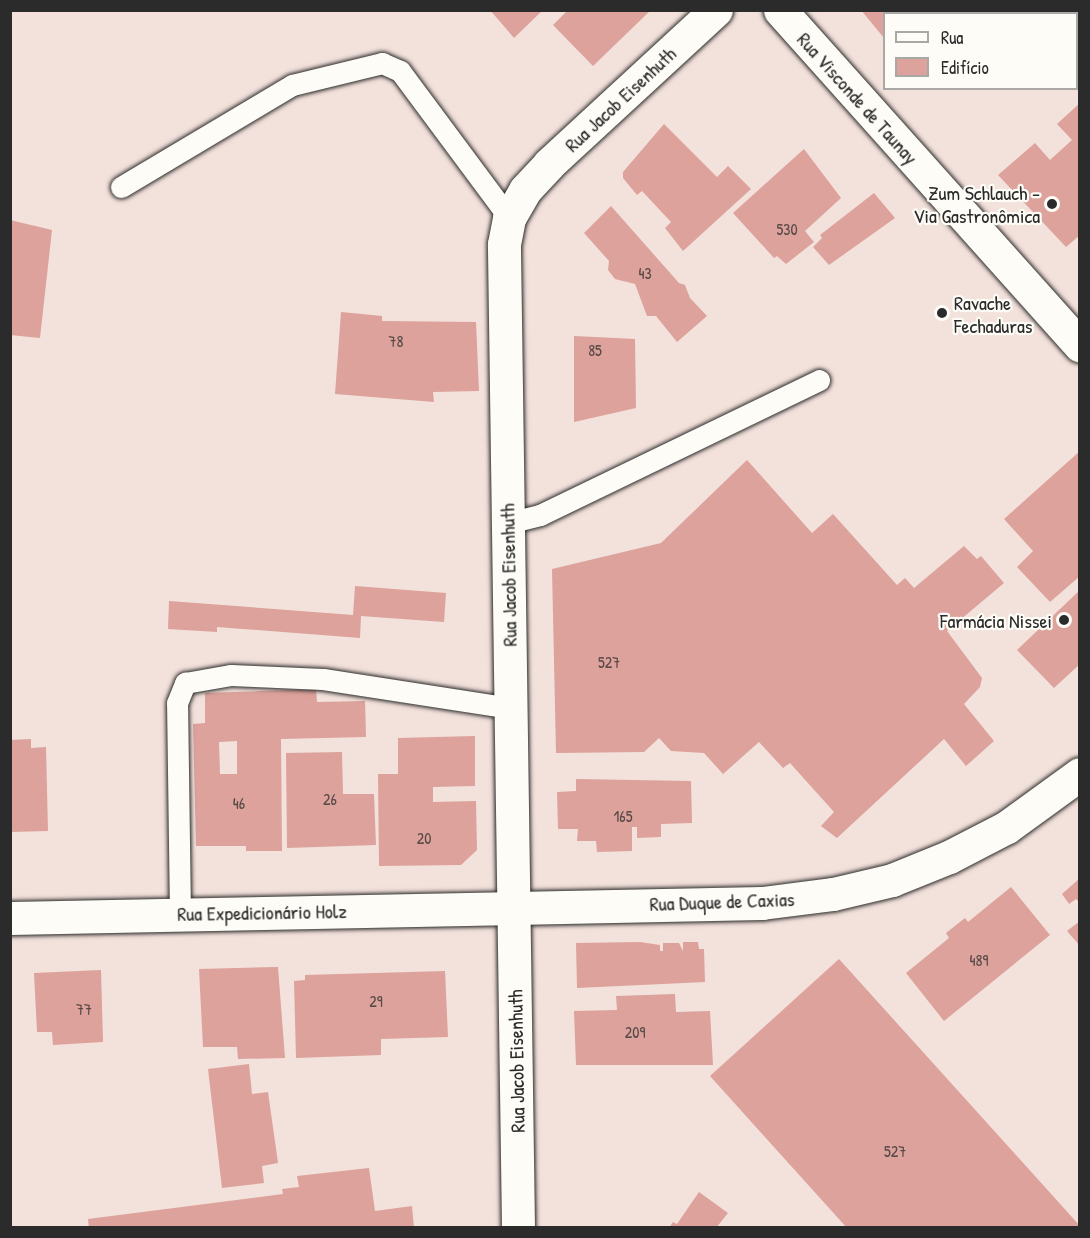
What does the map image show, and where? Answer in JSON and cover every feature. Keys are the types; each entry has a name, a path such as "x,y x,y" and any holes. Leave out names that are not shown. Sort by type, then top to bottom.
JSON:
{"main road":[{"name":"Rua Jacob Eisenhuth","path":"518,1227 504,244 509,218 525,190 549,164 716,10"},
{"name":"Rua Visconde de Taunay","path":"780,10 1080,346"},
{"name":"Rua Duque de Caxias","path":"513,905 762,903 833,894 892,880 950,857 1007,827 1080,774"},
{"name":"Rua Expedicionário Holz","path":"10,918 513,905"}],"lane":[{"path":"121,187 292,85 382,63 400,71 509,218"},
{"path":"508,523 540,515 819,380"},
{"path":"180,914 177,703 185,683 231,675 323,680 510,708"}],"building":[{"path":"490,10 543,10 514,38"},
{"path":"568,10 651,10 593,66 553,25"},
{"path":"861,10 941,10 883,12 883,37"},
{"name":"Zum Schlauch - Via Gastronômica","path":"1080,103 1080,235 1066,247 998,175 1035,143 1050,160 1072,140 1057,124"},
{"path":"664,124 717,177 728,166 751,189 683,251 665,228 671,222 642,191 637,195 623,178 623,172"},
{"path":"804,149 841,198 805,231 814,242 786,264 777,256 774,258 733,213"},
{"path":"874,193 895,218 829,265 813,247 822,238 820,235"},
{"path":"611,206 679,283 685,285 690,298 707,316 677,342 656,316 647,316 635,284 615,279 608,270 609,261 584,233"},
{"path":"10,220 52,230 40,338 10,335"},
{"path":"341,312 382,316 382,321 476,322 479,391 433,392 434,402 335,394"},
{"path":"574,336 635,339 636,408 574,422"},
{"path":"1080,451 1080,576 1050,602 1017,567 1033,551 1004,519"},
{"path":"747,460 812,533 833,514 897,585 905,578 914,588 964,546 977,559 981,556 1004,583 947,631 982,678 980,687 964,704 994,741 966,766 944,739 837,838 821,826 834,812 790,763 783,768 759,742 723,774 704,753 671,751 659,738 644,752 556,753 552,569 661,543"},
{"path":"355,586 446,593 444,622 361,616 360,638 217,627 217,632 168,629 169,601 353,615"},
{"name":"Farmácia Nissei","path":"1080,590 1080,664 1054,688 1017,650"},
{"path":"316,689 317,702 365,701 366,737 281,739 282,851 246,851 246,846 196,846 193,724 205,723 205,693","holes":["237,741 237,774 220,774 219,742"]},
{"path":"475,736 475,786 433,787 433,802 476,801 477,850 461,865 379,866 378,774 398,774 398,738"},
{"path":"31,739 31,748 46,747 48,831 10,832 10,740"},
{"path":"342,752 343,794 374,794 376,845 287,848 286,753"},
{"path":"576,779 691,781 692,823 661,824 661,837 637,838 637,827 632,827 632,851 597,852 596,841 577,841 578,829 558,829 557,792 576,791"},
{"path":"1080,878 1080,903 1076,899 1069,904 1062,894"},
{"path":"1011,887 1050,935 944,1021 906,973 949,938 946,933 965,918 968,922"},
{"path":"1080,921 1080,946 1067,931"},
{"path":"640,942 660,945 660,951 663,951 663,943 679,943 683,951 683,942 698,942 699,949 704,949 705,982 577,988 576,943"},
{"path":"839,959 1080,1228 847,1228 710,1076"},
{"path":"278,967 285,1058 238,1059 237,1047 203,1047 199,969"},
{"path":"101,970 103,1042 53,1045 52,1032 37,1032 34,973"},
{"path":"445,971 448,1037 381,1039 381,1055 296,1058 294,981 305,980 305,975"},
{"path":"675,994 676,1012 710,1011 713,1065 576,1065 574,1011 617,1010 616,996"},
{"path":"249,1064 252,1094 268,1092 278,1163 262,1166 264,1183 222,1188 208,1069"},
{"path":"369,1168 375,1211 412,1206 414,1228 89,1228 88,1219 283,1194 282,1189 299,1187 297,1176"},
{"path":"699,1192 728,1213 716,1228 669,1228 673,1222 677,1224"}],"place":[{"name":"Zum Schlauch - Via Gastronômica","path":"1052,204"},
{"name":"Ravache Fechaduras","path":"942,313"},
{"name":"Farmácia Nissei","path":"1064,620"}]}
